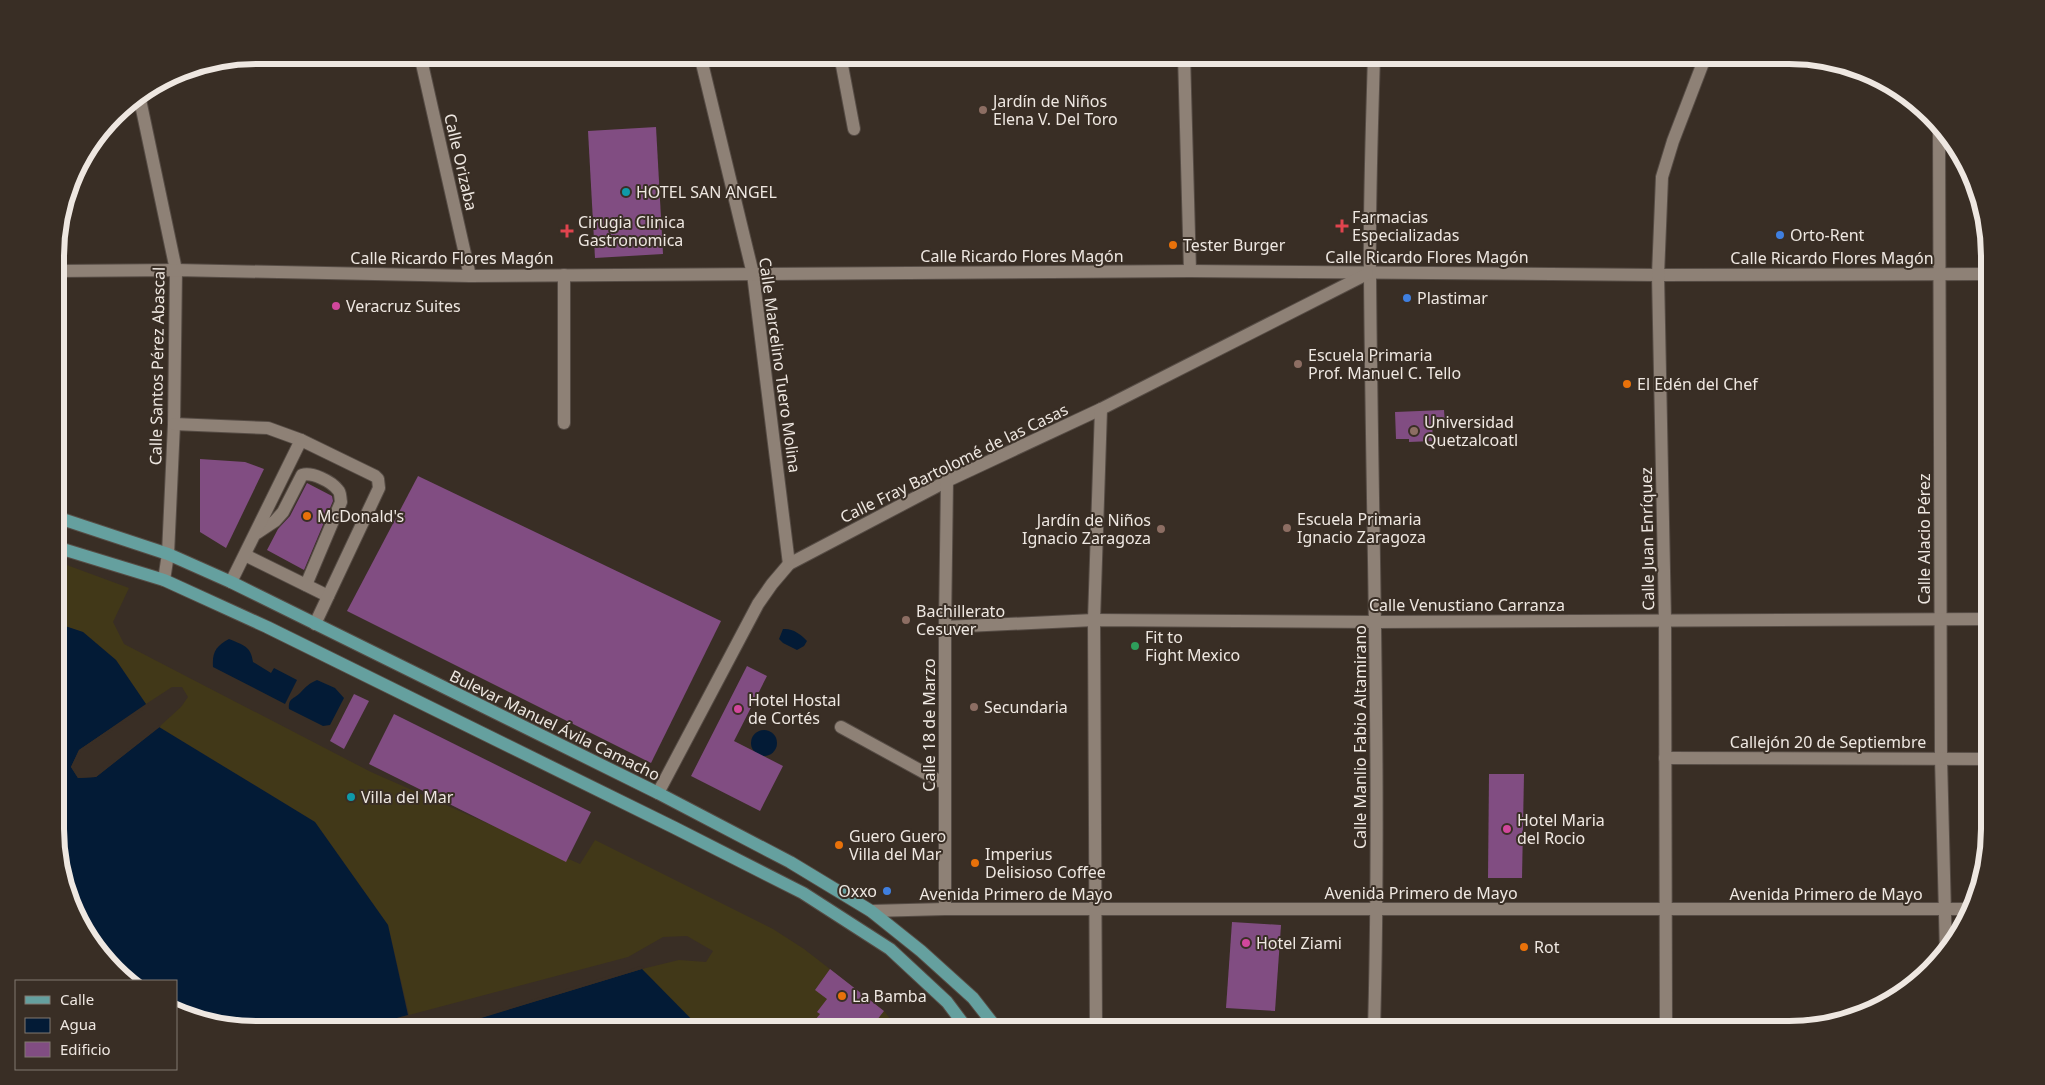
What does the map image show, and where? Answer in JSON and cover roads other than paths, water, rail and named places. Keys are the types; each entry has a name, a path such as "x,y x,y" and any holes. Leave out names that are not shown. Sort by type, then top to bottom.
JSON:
{"main road":[{"name":"Bulevar Manuel Ávila Camacho","path":"64,520 168,554 231,582 658,793 790,862 871,911 921,951 973,998 991,1021"},
{"path":"64,549 164,580 267,627 803,893 890,949 947,1002 961,1021"}],"street":[{"name":"Calle Orizaba","path":"422,64 470,276"},
{"name":"Calle Marcelino Tuero Molina","path":"702,64 754,274 789,564"},
{"path":"842,64 854,129"},
{"path":"1184,64 1190,271"},
{"name":"Calle Manlio Fabio Altamirano","path":"1374,64 1370,273 1376,622 1377,909 1374,1021"},
{"name":"Calle Juan Enríquez","path":"1666,1021 1665,620 1658,274 1662,177 1673,140 1703,64"},
{"name":"Calle Santos Pérez Abascal","path":"140,102 176,270 174,424 168,554 164,580"},
{"name":"Calle Alacio Pérez","path":"1939,135 1941,758 1946,940"},
{"name":"Calle Ricardo Flores Magón","path":"64,271 176,270 470,276 1190,271 1981,274"},
{"name":"Calle Fray Bartolomé de las Casas","path":"658,793 758,604 789,564 947,480 1101,408 1370,273"},
{"path":"564,275 564,423"},
{"path":"1096,1021 1094,620 1101,408"},
{"path":"174,424 268,428 302,440 375,476 379,484 315,624"},
{"path":"231,582 302,440"},
{"path":"256,534 283,512 302,475 308,473 320,477 337,488 341,502 306,585"},
{"name":"Calle 18 de Marzo","path":"945,909 947,480"},
{"path":"245,555 328,596"},
{"name":"Calle Venustiano Carranza","path":"945,627 1094,620 1376,622 1981,619"},
{"path":"841,727 946,784"},
{"name":"Callejón 20 de Septiembre","path":"1666,758 1981,759"},
{"name":"Avenida Primero de Mayo","path":"871,911 945,909 1964,909"}],"water":[{"path":"64,626 83,632 116,660 146,704 79,750 71,767 78,778 96,777 159,727 315,822 388,925 408,1015 386,1021 243,1021 218,1018 178,1005 178,980 136,980 111,956 89,926 83,914 70,879 65,855"},
{"path":"783,629 796,632 802,636 807,641 804,646 797,650 783,643 779,639"},
{"path":"229,639 246,647 250,652 253,662 271,673 274,668 297,680 285,704 213,667 213,657 216,650"},
{"path":"317,680 335,688 344,698 330,725 323,726 289,709 289,703 292,699"},
{"path":"764,730 773,734 777,743 773,752 764,756 755,752 751,743 755,734"},
{"path":"642,969 693,1021 472,1021"}],"place":[{"name":"Jardín de Niños Elena V. Del Toro","path":"983,110"},
{"name":"HOTEL SAN ANGEL","path":"626,192"},
{"name":"Farmacias Especializadas","path":"1342,226"},
{"name":"Cirugia Clinica Gastronomica","path":"567,231"},
{"name":"Orto-Rent","path":"1780,235"},
{"name":"Tester Burger","path":"1173,245"},
{"name":"Plastimar","path":"1407,298"},
{"name":"Veracruz Suites","path":"336,306"},
{"name":"Escuela Primaria Prof. Manuel C. Tello","path":"1298,364"},
{"name":"El Edén del Chef","path":"1627,384"},
{"name":"Universidad Quetzalcoatl","path":"1414,431"},
{"name":"McDonald's","path":"307,516"},
{"name":"Escuela Primaria Ignacio Zaragoza","path":"1287,528"},
{"name":"Jardín de Niños Ignacio Zaragoza","path":"1161,529"},
{"name":"Bachillerato Cesuver","path":"906,620"},
{"name":"Fit to Fight Mexico","path":"1135,646"},
{"name":"Secundaria","path":"974,707"},
{"name":"Hotel Hostal de Cortés","path":"738,709"},
{"name":"Villa del Mar","path":"351,797"},
{"name":"Hotel Maria del Rocio","path":"1507,829"},
{"name":"Guero Guero Villa del Mar","path":"839,845"},
{"name":"Imperius Delisioso Coffee","path":"975,863"},
{"name":"Oxxo","path":"887,891"},
{"name":"Hotel Ziami","path":"1246,943"},
{"name":"Rot","path":"1524,947"},
{"name":"La Bamba","path":"842,996"}]}
